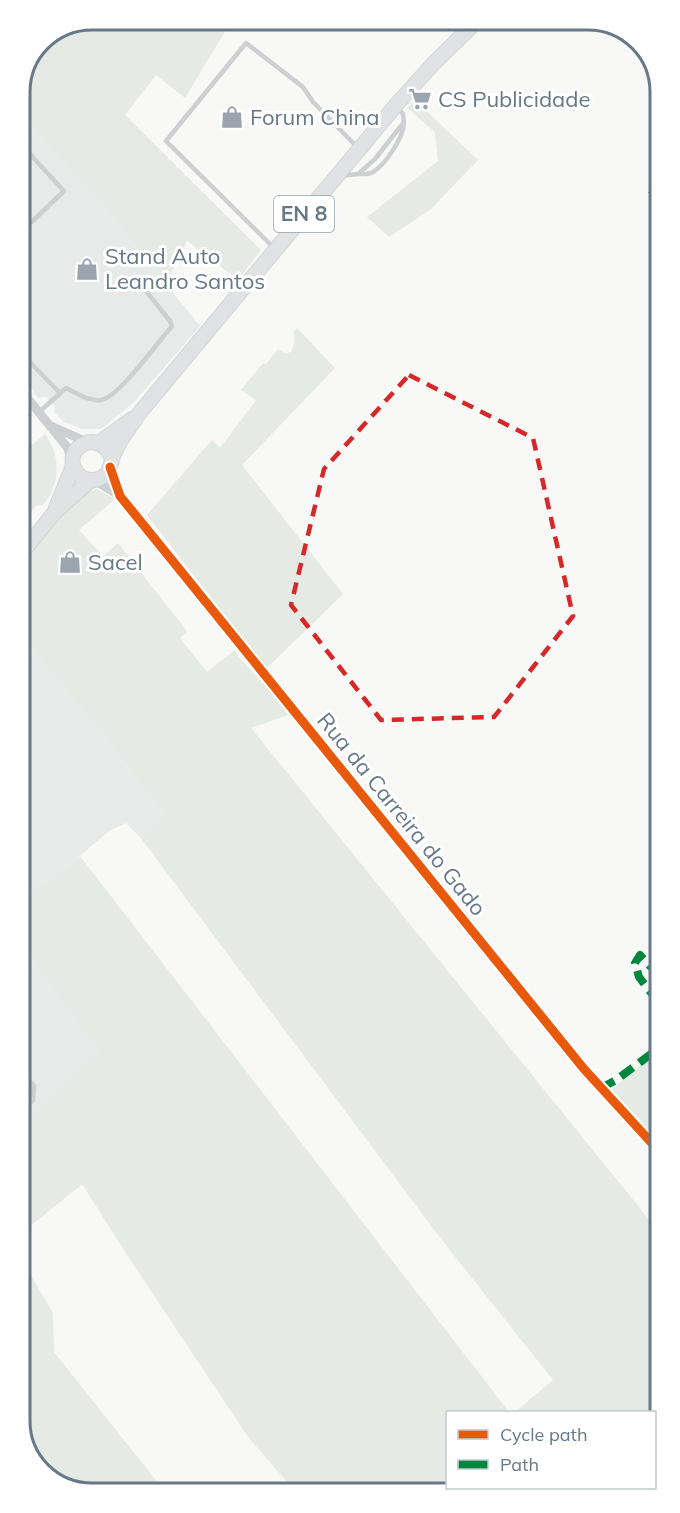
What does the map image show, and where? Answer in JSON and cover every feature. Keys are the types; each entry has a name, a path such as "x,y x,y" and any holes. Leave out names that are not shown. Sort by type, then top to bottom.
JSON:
{"main road":[{"name":"EN 8","path":"30,543 54,513 93,480 104,476 137,416 396,105 468,30"},
{"name":"EN 8","path":"54,513 77,448 93,442 137,416"},
{"path":"93,442 108,450 111,463"},
{"path":"73,463 80,476 93,480"}],"street":[{"path":"30,402 67,447 73,463"},
{"path":"49,425 93,442"},
{"path":"111,463 120,496"},
{"path":"93,480 120,496"},
{"name":"Rua da Carreira do Gado","path":"120,496 577,1060 650,1141"}],"lane":[{"path":"275,249 166,141 246,43 303,87 313,102 359,149"},
{"path":"336,177 372,173 377,168 400,140 404,122 403,114 396,105"},
{"path":"358,174 375,159 404,122"},
{"path":"30,154 64,190 30,223"},
{"path":"38,413 66,388 82,397 99,400 107,398 121,387 172,326 138,281"},
{"path":"30,362 60,393"},
{"path":"30,1081 34,1086 33,1100 30,1103"}],"highlighted area":[{"path":"409,375 533,438 573,616 494,717 381,720 291,605 324,469"}],"shaded area":[{"path":"226,30 185,98 156,75 125,115 261,250 238,280 187,241 166,284 103,207 30,126 32,76 43,54 61,38 80,31"},
{"path":"415,100 478,160 430,210 389,237 367,217 438,161 435,132 407,108"},
{"name":"Stand Auto Leandro Santos","path":"30,126 103,207 200,326 134,402 101,429 82,429 64,422 54,412 55,406 46,397 38,398 30,386"},
{"path":"297,328 335,368 242,465 343,594 266,669 147,515 212,440 220,448 256,400 241,390 278,349 286,353 291,352 294,342 293,332"},
{"path":"45,434 54,451 57,470 49,497 43,505 36,506 30,513 30,446"},
{"path":"97,489 113,498 113,501 79,530 103,556 118,543 187,631 180,638 207,672 235,650 291,714 251,728 650,1221 650,1411 516,1411 553,1380 441,1239 140,837 164,814 30,647 30,550 81,494"},
{"path":"30,647 164,814 140,837 126,823 109,831 62,871 30,893"},
{"path":"80,856 508,1411 446,1411 446,1483 288,1483 248,1437 82,1184 30,1226 30,1120 101,1051 30,957 30,893"},
{"path":"30,957 153,1116 119,1154 30,1226"},
{"path":"650,1057 650,1141 607,1094"},
{"path":"30,1274 53,1313 54,1352 158,1483 88,1483 72,1480 54,1470 38,1452 33,1441 30,1421"}],"marked path":[{"path":"650,966 640,955 635,963 639,977 650,991"},
{"path":"601,1088 616,1080 650,1055"}],"cycle path":[{"path":"110,467 120,496 584,1069 650,1141"}],"place":[{"name":"CS Publicidade","path":"420,99"},
{"name":"Forum China","path":"232,117"},
{"name":"Stand Auto Leandro Santos","path":"87,269"},
{"name":"Sacel","path":"70,562"}]}
